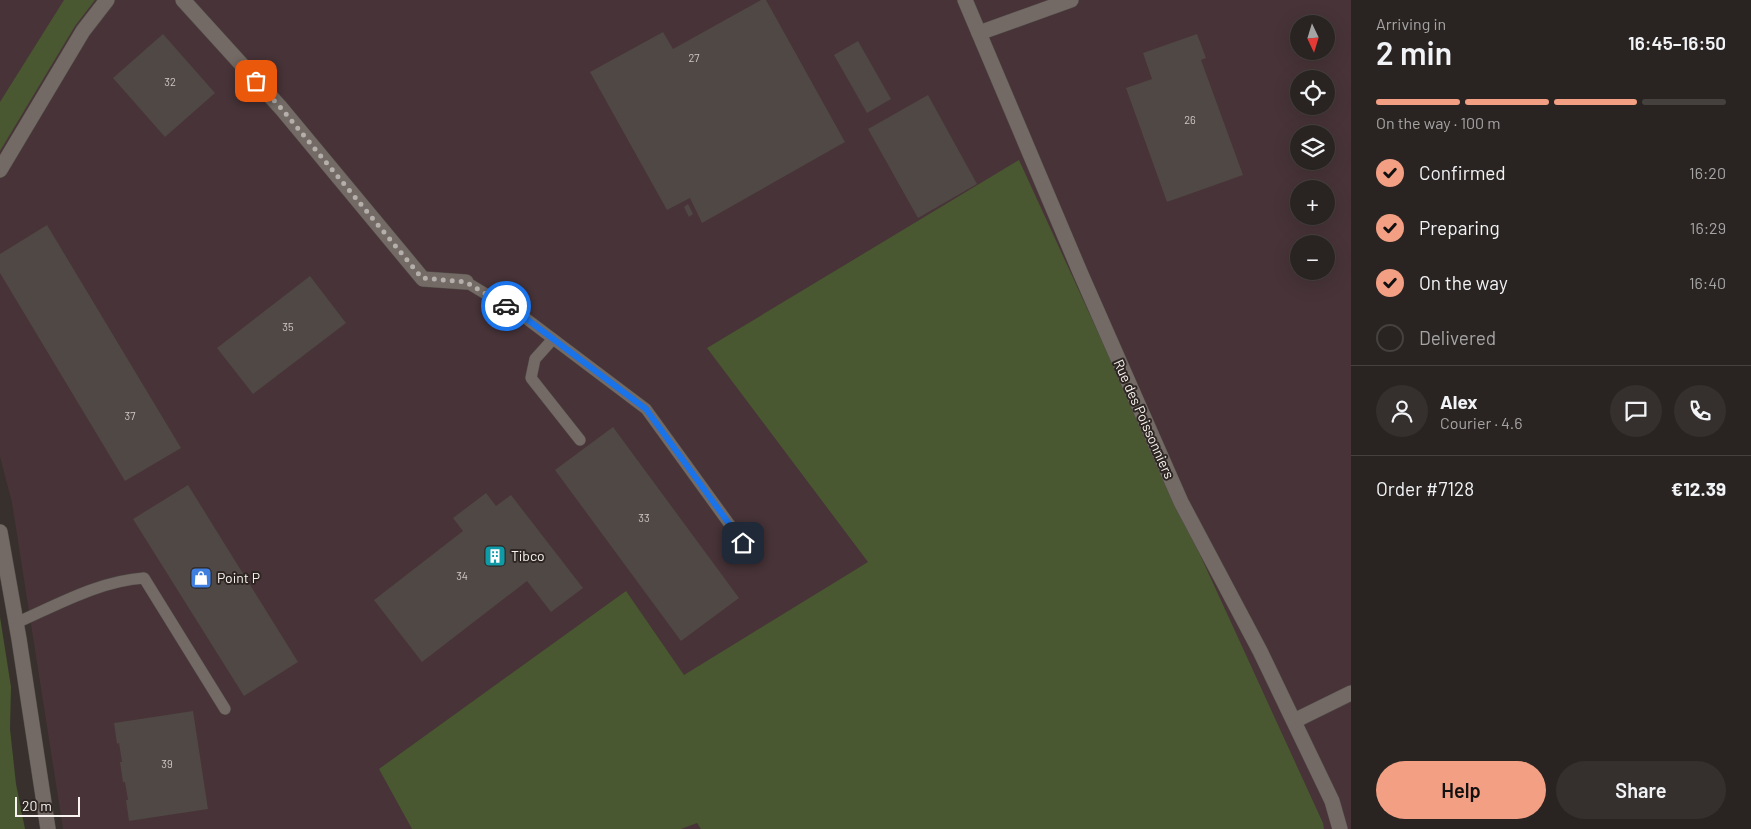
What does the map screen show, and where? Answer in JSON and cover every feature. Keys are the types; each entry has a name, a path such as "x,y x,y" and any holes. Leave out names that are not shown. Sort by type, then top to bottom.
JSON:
{"street":[{"path":"0,170 83,31 107,0"},
{"path":"183,0 281,108 422,278 466,282"},
{"name":"Rue des Poissonniers","path":"965,0 1080,272 1181,502 1260,651 1332,801 1340,829"},
{"path":"979,33 1071,0"},
{"path":"0,532 48,829"},
{"path":"1294,721 1351,693"}],"lane":[{"path":"466,282 524,317 646,409 743,543"},
{"path":"553,339 535,359 531,378 580,440"},
{"path":"16,623 102,586 123,579 144,578 225,709"}],"shaded area":[{"path":"0,0 1351,0 1351,829 63,829 12,503 0,457"}],"green space":[{"path":"64,0 95,0 75,26 0,151 0,102"},
{"path":"1019,160 1323,823 1324,829 701,829 697,823 681,829 412,829 379,769 626,591 684,675 868,562 707,348"},
{"path":"0,617 11,687 10,729 16,784 25,829 0,829"}],"building":[{"path":"761,0 766,0 845,142 702,223 690,198 667,210 590,72 663,32 673,49"},
{"path":"163,34 215,93 165,137 113,78"},
{"path":"1197,34 1206,58 1201,60 1243,175 1167,202 1126,88 1152,79 1143,53"},
{"path":"858,41 891,99 867,113 834,55"},
{"path":"928,95 977,184 918,218 868,129"},
{"path":"688,204 693,214 689,217 684,207"},
{"path":"47,225 181,448 125,481 0,273 0,254"},
{"path":"310,276 346,323 253,394 217,348"},
{"path":"613,427 739,598 681,641 555,470"},
{"path":"188,485 298,662 244,696 133,519"},
{"name":"Tibco","path":"486,493 496,506 511,495 583,588 551,612 527,581 422,662 374,600 463,531 453,518"},
{"path":"193,711 208,809 129,821 126,800 128,800 125,782 123,782 120,762 122,762 114,723"}],"way so far":[{"path":"256,81 281,108 422,278 466,282 506,306"}],"place":[{"name":"Tibco","path":"495,556"},
{"name":"Point P","path":"201,578"}],"route":[{"path":"506,306 524,317 646,409 743,543"}]}
